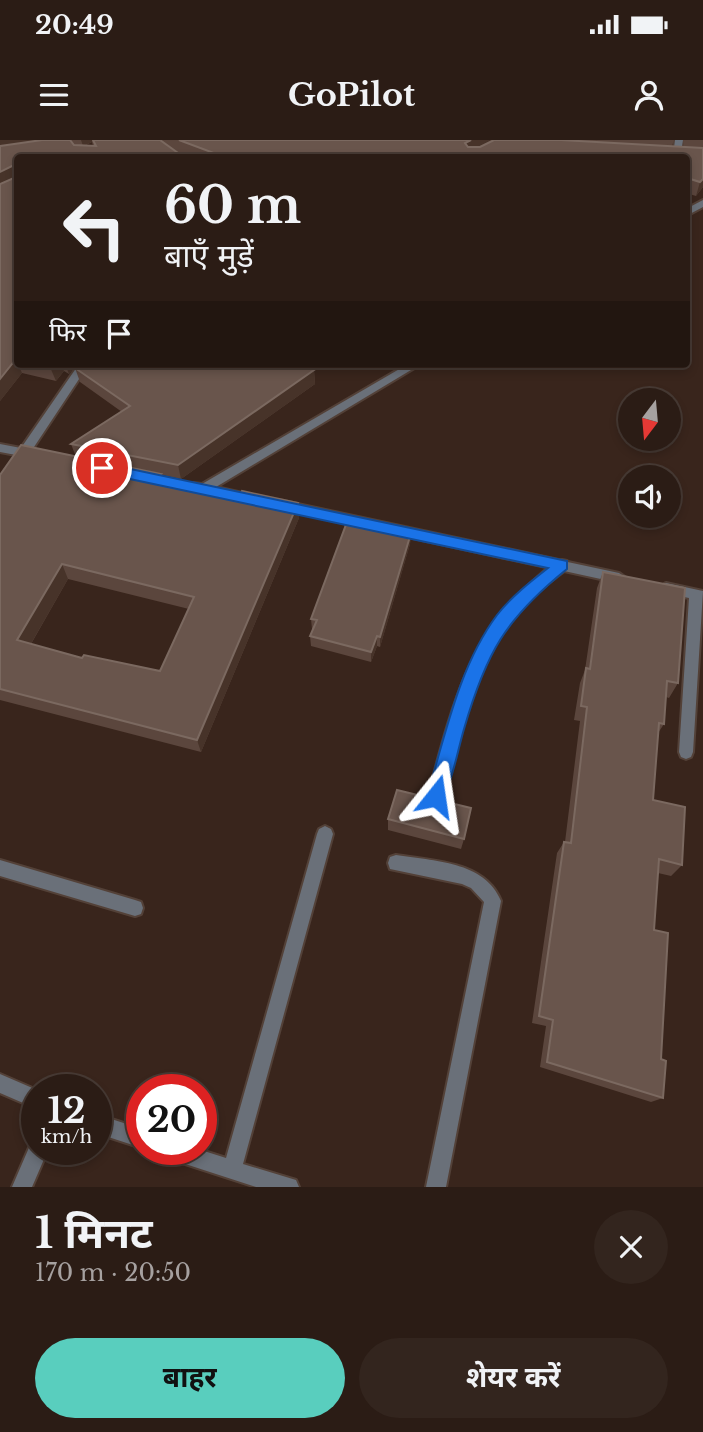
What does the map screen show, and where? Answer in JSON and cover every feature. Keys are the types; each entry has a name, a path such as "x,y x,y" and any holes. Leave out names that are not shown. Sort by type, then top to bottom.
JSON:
{"street":[{"path":"0,488 81,368"},
{"path":"204,489 409,368"},
{"path":"0,448 50,458"},
{"path":"178,484 700,596 686,752"},
{"path":"436,796 455,726 478,665 502,620 530,590 562,565"},
{"path":"232,1170 325,834"},
{"path":"396,863 472,878 489,891 493,901 436,1187"},
{"path":"0,868 135,908"},
{"path":"0,1083 21,1093"},
{"path":"22,1187 32,1165"},
{"path":"217,1165 289,1187"}],"building":[{"path":"42,140 70,140 74,145 96,146 93,140 160,140 179,154 14,154 14,168 0,172 0,146"},
{"path":"179,140 471,140 465,143 468,147 480,147 494,140 561,140 703,148 703,179 700,182 690,179 690,154 216,154"},
{"path":"14,178 14,362 0,379 0,184"},
{"path":"75,368 314,370 178,465 71,444 130,406"},
{"path":"21,445 161,474 156,478 239,497 242,491 298,503 197,740 0,689 0,475","holes":["62,564 194,597 160,671 84,655 82,658 17,640"]},
{"path":"347,522 411,533 380,637 377,636 371,652 310,636 317,620 311,619"},
{"path":"603,572 685,588 678,683 667,681 664,724 659,723 653,800 685,807 682,865 659,859 654,930 668,933 661,1059 666,1061 663,1098 547,1062 553,1020 539,1016 564,842 571,843 587,707 581,706 586,668 590,669"},
{"path":"397,790 471,808 464,839 388,819"}],"route":[{"path":"102,468 562,565 530,590 502,620 478,665 462,706 436,796"}]}
